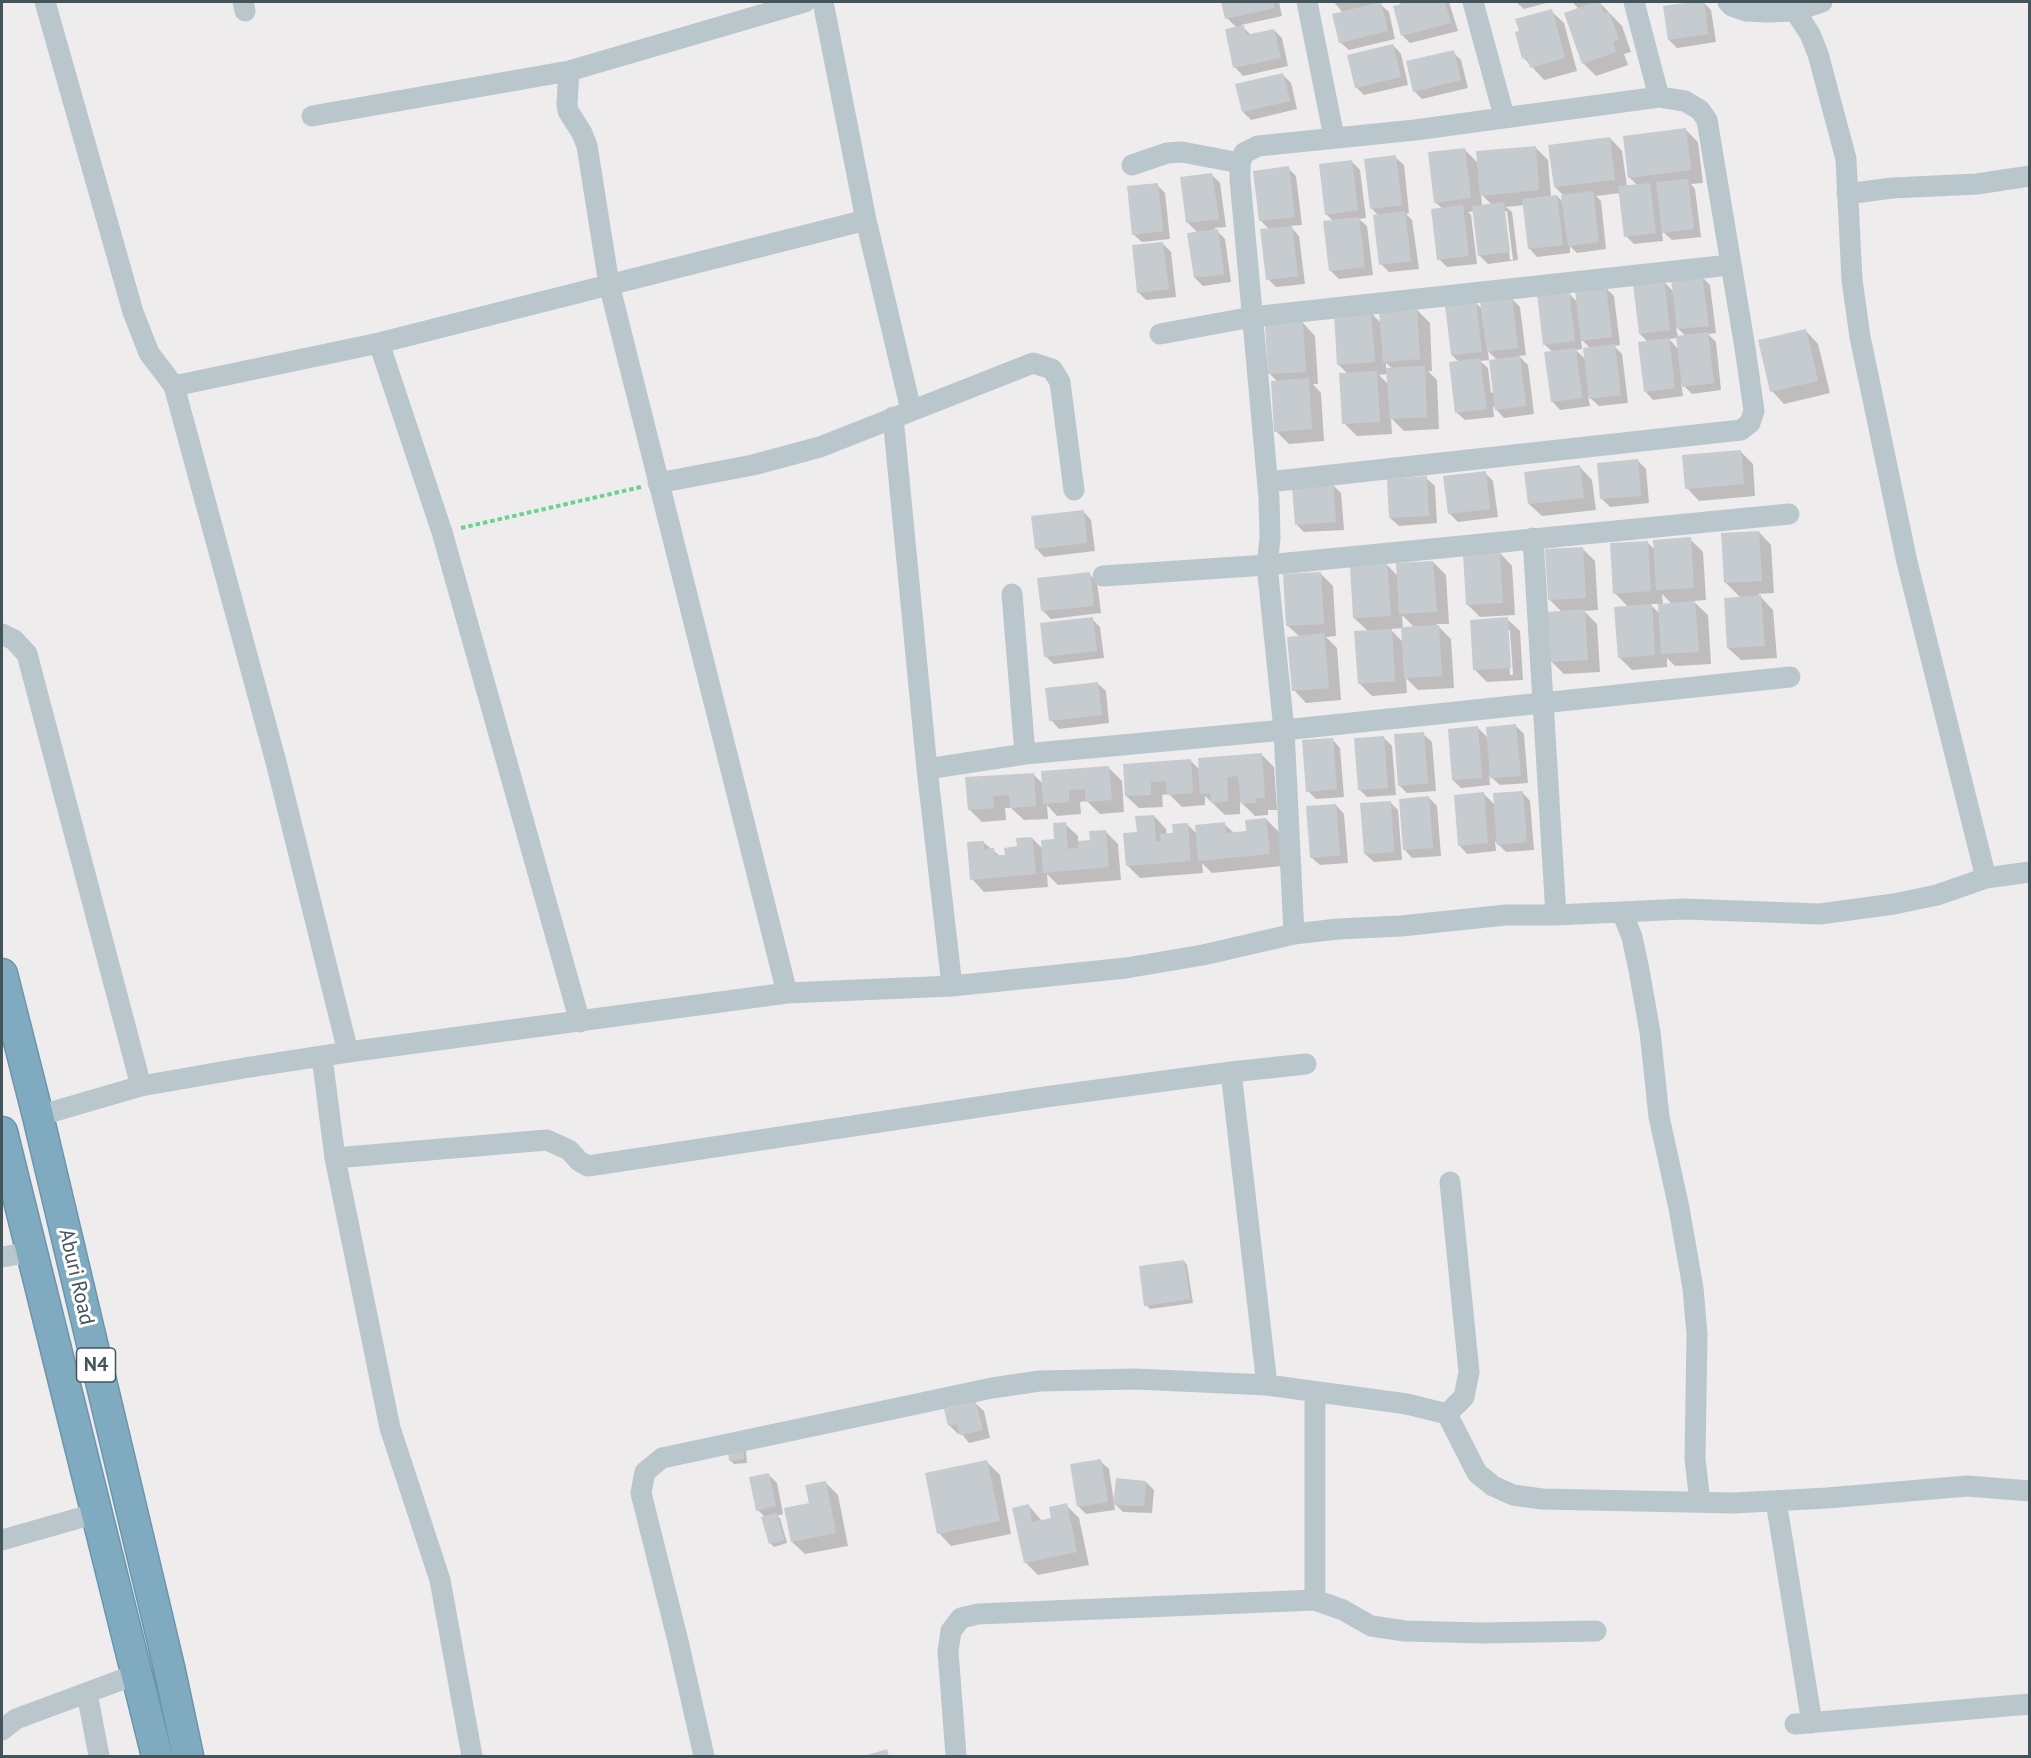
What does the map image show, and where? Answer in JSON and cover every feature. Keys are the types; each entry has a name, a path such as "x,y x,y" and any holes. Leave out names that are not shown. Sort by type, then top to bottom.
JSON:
{"highway":[{"name":"Aburi Road","path":"2,974 169,1666 188,1756"},
{"name":"Aburi Road","path":"2,1132 8,1189 32,1252 157,1756"}],"street":[{"path":"45,2 134,312 149,353 174,386 276,762 348,1052"},
{"path":"312,116 569,70 805,2"},
{"path":"823,2 902,414 927,769 952,986"},
{"path":"1307,2 1334,137"},
{"path":"1473,2 1504,117"},
{"path":"1634,2 1659,97"},
{"path":"1728,2 1746,11 1795,11 1822,2"},
{"path":"1795,11 1810,34 1818,54 1846,159 1852,280 1873,407 1907,562 1986,878"},
{"path":"569,70 568,111 582,133 587,146 609,284 787,993"},
{"path":"1268,482 1741,430 1750,423 1754,411 1745,348 1707,120 1700,110 1685,100 1659,97 1415,130 1258,146 1244,153 1240,163 1268,482 1270,538 1267,565 1284,730 1294,934"},
{"path":"1132,165 1167,153 1182,152 1240,163"},
{"path":"1847,194 1892,188 1977,184 2030,176"},
{"path":"174,386 379,344 866,220"},
{"path":"1160,334 1252,317 1730,266"},
{"path":"379,344 442,532 580,1022"},
{"path":"658,483 753,465 820,447 1033,363 1052,369 1060,382 1074,490"},
{"path":"1103,576 1267,565 1789,514"},
{"path":"1533,538 1556,915"},
{"path":"1012,594 1025,754"},
{"path":"2,634 14,640 27,654 141,1086"},
{"path":"927,769 1025,754 1284,730 1790,677"},
{"path":"38,1116 141,1086 244,1068 787,993 952,986 1126,968 1203,955 1294,934 1506,915 1713,909 1820,914 1893,904 1937,895 1986,878 2030,872"},
{"path":"1622,912 1632,937 1639,969 1650,1032 1659,1117 1679,1208 1693,1288 1697,1334 1695,1459 1700,1502"},
{"path":"322,1057 335,1158 390,1428 440,1580 472,1756"},
{"path":"335,1158 547,1140 569,1150 579,1161 588,1166 1045,1097 1306,1064"},
{"path":"1231,1072 1267,1385"},
{"path":"1447,1414 1464,1397 1468,1372 1450,1182"},
{"path":"2,1257 32,1252"},
{"path":"704,1756 641,1493 645,1472 662,1458 992,1388 1039,1381 1136,1379 1267,1385 1407,1404 1447,1414 1478,1473 1493,1486 1513,1495 1542,1499 1776,1501 1967,1486 2030,1491"},
{"path":"1315,1393 1316,1600"},
{"path":"1776,1501 1804,1723 2030,1704"},
{"path":"2,1540 98,1512"},
{"path":"956,1756 948,1651 951,1631 961,1618 978,1614 1316,1600 1343,1610 1371,1626 1405,1631 1482,1634 1596,1631"},
{"path":"2,1730 16,1719 137,1674"},
{"path":"87,1693 99,1756"},
{"path":"152,1756 157,1756"}],"path":[{"path":"442,532 658,483"}],"building":[{"path":"1221,2 1273,2 1275,8 1225,19"},
{"path":"1381,2 1388,31 1339,43 1332,14"},
{"path":"1411,2 1445,2 1451,23 1401,36 1393,6"},
{"path":"1600,2 1604,14 1609,12 1619,39 1613,42 1616,52 1582,64 1564,13"},
{"path":"1704,2 1708,34 1668,40 1663,6"},
{"path":"1552,9 1565,58 1530,68 1527,58 1522,59 1515,32 1519,31 1515,19"},
{"path":"1244,25 1246,35 1274,29 1281,58 1233,68 1225,29"},
{"path":"1393,44 1401,77 1355,88 1347,55"},
{"path":"1454,50 1461,80 1413,92 1406,61"},
{"path":"1283,73 1290,101 1242,112 1235,84"},
{"path":"1686,128 1691,170 1628,178 1623,136"},
{"path":"1610,137 1615,180 1554,187 1548,145"},
{"path":"1536,146 1539,190 1480,196 1476,151"},
{"path":"1465,148 1471,198 1434,203 1428,152"},
{"path":"1396,155 1402,205 1370,209 1364,159"},
{"path":"1352,160 1358,210 1325,215 1319,164"},
{"path":"1289,166 1295,217 1259,221 1253,171"},
{"path":"1212,173 1219,219 1186,223 1180,177"},
{"path":"1688,179 1694,229 1662,233 1656,182"},
{"path":"1158,183 1163,231 1132,235 1127,186"},
{"path":"1650,183 1656,233 1624,237 1618,186"},
{"path":"1593,191 1599,242 1568,246 1561,195"},
{"path":"1557,195 1563,245 1528,249 1522,199"},
{"path":"1504,202 1510,252 1478,256 1472,206"},
{"path":"1463,205 1469,256 1437,260 1431,209"},
{"path":"1405,211 1411,261 1379,265 1373,215"},
{"path":"1359,217 1365,267 1329,271 1323,221"},
{"path":"1292,226 1298,276 1266,280 1260,229"},
{"path":"1218,229 1224,274 1194,278 1187,233"},
{"path":"1163,242 1169,289 1137,293 1132,245"},
{"path":"1702,275 1709,326 1677,329 1671,279"},
{"path":"1664,280 1670,330 1639,334 1633,284"},
{"path":"1606,287 1612,337 1581,341 1575,290"},
{"path":"1569,291 1575,341 1543,345 1537,294"},
{"path":"1512,297 1518,348 1487,352 1480,301"},
{"path":"1476,301 1482,352 1451,355 1445,305"},
{"path":"1417,308 1420,359 1383,362 1379,311"},
{"path":"1371,312 1375,362 1337,365 1334,314"},
{"path":"1303,321 1306,372 1268,374 1265,324"},
{"path":"1806,329 1818,381 1770,392 1758,340"},
{"path":"1708,332 1714,383 1682,387 1676,336"},
{"path":"1669,338 1675,388 1644,392 1638,342"},
{"path":"1615,344 1621,395 1589,399 1583,348"},
{"path":"1576,348 1582,398 1551,402 1544,352"},
{"path":"1520,356 1526,406 1495,410 1489,360"},
{"path":"1480,358 1487,409 1455,413 1449,362"},
{"path":"1425,366 1427,417 1390,419 1386,368"},
{"path":"1377,371 1380,422 1342,424 1339,373"},
{"path":"1309,378 1312,429 1274,432 1271,381"},
{"path":"1741,450 1744,484 1685,489 1682,455"},
{"path":"1638,459 1641,496 1600,499 1597,463"},
{"path":"1580,465 1584,498 1528,504 1524,472"},
{"path":"1486,471 1490,509 1448,514 1443,476"},
{"path":"1427,476 1429,516 1389,518 1387,479"},
{"path":"1333,483 1336,522 1295,525 1292,486"},
{"path":"1084,510 1087,543 1035,549 1031,516"},
{"path":"1759,531 1762,581 1724,583 1721,533"},
{"path":"1691,537 1694,588 1656,590 1653,540"},
{"path":"1648,541 1651,591 1613,594 1610,543"},
{"path":"1583,547 1586,598 1548,600 1545,549"},
{"path":"1500,552 1503,603 1466,605 1463,554"},
{"path":"1433,561 1437,612 1399,614 1396,563"},
{"path":"1387,564 1391,616 1353,618 1350,566"},
{"path":"1090,572 1094,606 1041,611 1037,578"},
{"path":"1321,572 1324,624 1286,626 1283,574"},
{"path":"1761,595 1765,646 1727,648 1724,598"},
{"path":"1695,601 1699,652 1661,654 1658,604"},
{"path":"1652,604 1655,655 1618,658 1614,607"},
{"path":"1585,609 1588,660 1550,662 1547,612"},
{"path":"1093,617 1097,651 1044,657 1040,623"},
{"path":"1508,617 1511,668 1473,670 1470,620"},
{"path":"1439,625 1442,676 1404,678 1401,627"},
{"path":"1392,629 1395,681 1358,684 1354,631"},
{"path":"1324,633 1329,688 1292,691 1287,637"},
{"path":"1098,682 1102,715 1049,721 1045,688"},
{"path":"1516,724 1521,776 1490,778 1486,727"},
{"path":"1478,726 1482,778 1452,780 1448,729"},
{"path":"1424,732 1428,783 1398,786 1394,734"},
{"path":"1384,736 1388,788 1358,790 1354,738"},
{"path":"1333,738 1337,789 1306,792 1302,740"},
{"path":"1262,753 1265,798 1256,798 1256,803 1241,804 1238,776 1227,777 1228,801 1211,803 1210,793 1200,794 1198,758"},
{"path":"1191,759 1193,793 1167,795 1166,781 1151,782 1151,795 1125,796 1123,764"},
{"path":"1109,766 1112,800 1085,802 1085,789 1069,790 1069,802 1043,804 1041,771"},
{"path":"1034,773 1036,806 1010,808 1009,795 993,796 994,808 968,810 965,777"},
{"path":"1523,791 1527,842 1497,845 1493,793"},
{"path":"1484,792 1488,843 1458,846 1454,795"},
{"path":"1429,796 1433,848 1403,850 1399,799"},
{"path":"1391,801 1394,852 1364,854 1360,803"},
{"path":"1336,804 1340,855 1310,858 1306,806"},
{"path":"1154,815 1156,841 1161,841 1160,834 1173,833 1172,824 1188,823 1191,861 1126,866 1123,833 1137,832 1135,816"},
{"path":"1266,818 1270,854 1198,861 1195,825 1225,822 1226,833 1246,831 1245,820"},
{"path":"1066,822 1068,849 1078,848 1078,841 1090,840 1089,831 1106,830 1109,867 1043,873 1041,840 1054,839 1053,823"},
{"path":"1032,837 1036,874 970,880 967,842 984,841 984,849 994,848 995,855 1005,855 1004,848 1017,846 1016,838"},
{"path":"1184,1260 1190,1299 1144,1306 1139,1266"},
{"path":"976,1402 983,1430 960,1435 957,1424 948,1426 944,1409"},
{"path":"743,1446 744,1459 729,1461 728,1448"},
{"path":"1101,1459 1108,1502 1077,1507 1070,1464"},
{"path":"987,1460 1000,1521 937,1534 925,1473"},
{"path":"769,1473 776,1506 756,1511 749,1477"},
{"path":"1116,1478 1146,1481 1144,1506 1113,1505"},
{"path":"826,1481 836,1533 791,1542 784,1508 809,1503 805,1485"},
{"path":"1067,1503 1077,1552 1024,1563 1012,1508 1029,1504 1032,1522 1051,1518 1049,1507"},
{"path":"777,1513 784,1540 769,1544 761,1517"},
{"path":"887,1749 889,1756 864,1756"}]}
